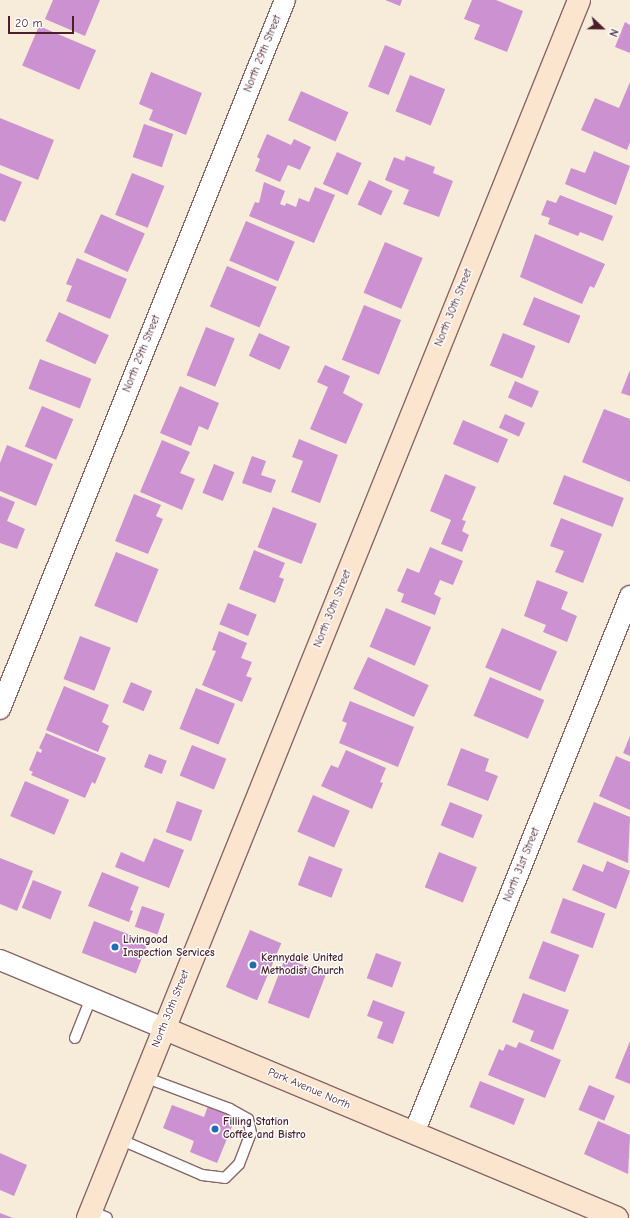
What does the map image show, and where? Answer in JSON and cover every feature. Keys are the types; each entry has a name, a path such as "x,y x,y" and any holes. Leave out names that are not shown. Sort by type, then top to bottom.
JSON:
{"street":[{"name":"North 29th Street","path":"0,709 285,0"},
{"name":"North 30th Street","path":"95,1216 119,1139 579,0"},
{"name":"North 31st Street","path":"414,1133 630,596"},
{"name":"Park Avenue North","path":"0,960 617,1218"}],"lane":[{"path":"75,1038 91,998"},
{"path":"119,1139 202,1175 225,1178 239,1164 251,1133 248,1120 230,1109 144,1077"}],"building":[{"path":"53,0 100,0 85,36 45,19"},
{"path":"385,0 402,0 400,6"},
{"path":"472,0 496,0 523,11 507,52 474,39 480,25 464,19"},
{"path":"625,22 630,25 630,53 615,47"},
{"path":"39,26 96,50 79,90 22,66"},
{"path":"385,45 405,53 389,95 368,87"},
{"path":"151,72 202,93 186,135 149,120 153,110 139,104"},
{"path":"410,75 445,89 431,125 395,111"},
{"path":"630,82 630,142 627,150 581,130 595,98 619,108"},
{"path":"301,91 349,112 335,141 288,120"},
{"path":"0,118 54,140 38,180 0,165"},
{"path":"144,124 173,134 162,167 133,157"},
{"path":"267,134 291,145 294,139 311,147 300,170 288,165 280,182 255,171 260,159 257,157"},
{"path":"594,151 630,166 616,205 565,184 571,168 585,173"},
{"path":"337,152 362,163 347,195 323,184"},
{"path":"406,156 435,167 433,173 453,181 439,217 403,204 409,190 385,180 394,157 404,161"},
{"path":"0,173 22,182 5,222 0,220"},
{"path":"132,173 164,186 148,228 115,215"},
{"path":"369,180 393,191 381,215 358,204"},
{"path":"264,182 285,191 280,204 285,206 286,203 296,207 299,198 309,202 315,187 335,195 314,243 249,216 255,202 259,203"},
{"path":"560,195 613,216 603,241 580,232 578,236 548,224 550,218 541,215 547,200 556,203"},
{"path":"101,214 145,234 128,272 84,252"},
{"path":"246,221 295,242 278,281 229,261"},
{"path":"535,234 605,264 594,288 590,286 582,304 520,277"},
{"path":"385,242 423,258 401,309 364,293"},
{"path":"77,258 127,279 110,319 66,301 72,286 66,284"},
{"path":"227,266 277,287 260,328 210,307"},
{"path":"534,297 580,316 569,344 523,325"},
{"path":"364,305 401,320 379,375 342,360"},
{"path":"59,312 109,335 95,364 45,341"},
{"path":"206,327 235,339 215,387 187,375"},
{"path":"259,333 290,347 280,370 249,356"},
{"path":"503,333 535,346 522,379 490,365"},
{"path":"40,359 91,379 80,409 29,389"},
{"path":"325,365 350,376 343,393 363,404 346,444 310,429 328,387 317,382"},
{"path":"630,370 630,396 621,393"},
{"path":"515,381 539,391 532,408 508,398"},
{"path":"180,386 219,403 208,430 199,426 191,446 160,433"},
{"path":"42,406 73,419 56,460 25,447"},
{"path":"604,409 630,419 630,482 582,462"},
{"path":"505,414 525,423 519,437 499,428"},
{"path":"463,420 508,439 498,463 453,444"},
{"path":"299,439 338,455 320,503 291,492 303,461 292,457"},
{"path":"162,440 190,452 180,473 195,479 182,510 140,492"},
{"path":"7,445 53,464 36,506 0,491 0,463"},
{"path":"252,456 266,461 261,475 276,480 271,493 242,483"},
{"path":"214,464 234,472 223,501 202,493"},
{"path":"445,474 476,487 462,520 466,521 462,531 469,535 462,552 441,544 451,520 430,511"},
{"path":"564,475 624,498 613,527 553,504"},
{"path":"134,494 161,505 156,516 163,519 148,554 115,541"},
{"path":"0,496 15,502 7,521 25,529 17,549 0,543"},
{"path":"273,507 317,524 301,564 258,547"},
{"path":"561,518 602,534 583,583 555,572 564,551 550,546"},
{"path":"430,547 463,561 453,585 440,580 434,594 441,598 435,615 401,602 404,594 397,591 407,568 419,573"},
{"path":"254,550 285,563 279,577 284,579 275,603 239,589"},
{"path":"116,552 159,569 137,623 94,606"},
{"path":"537,580 568,592 561,609 577,616 567,642 543,632 546,625 524,616"},
{"path":"228,603 257,615 248,636 219,624"},
{"path":"386,608 431,627 415,666 370,647"},
{"path":"502,628 557,651 540,691 485,668"},
{"path":"219,631 247,643 241,658 252,662 246,676 252,678 242,702 202,685 216,651 212,650"},
{"path":"80,636 111,648 94,691 64,679"},
{"path":"368,657 429,685 414,717 353,689"},
{"path":"490,677 544,700 528,739 474,716"},
{"path":"131,682 152,691 144,711 122,702"},
{"path":"64,686 109,705 102,722 109,726 98,752 46,730"},
{"path":"196,688 235,704 218,745 180,729"},
{"path":"350,701 414,727 398,767 339,743 347,723 342,721"},
{"path":"46,733 106,758 95,784 92,782 85,798 31,775 33,772 29,770 37,751 41,753 42,750 39,748"},
{"path":"630,736 630,756 623,753"},
{"path":"192,745 226,759 214,789 180,776"},
{"path":"461,748 489,759 485,771 498,776 488,801 447,785"},
{"path":"346,750 386,768 380,782 383,783 372,809 321,786 331,765 338,768"},
{"path":"149,754 167,761 162,774 144,767"},
{"path":"616,756 630,762 630,810 599,796"},
{"path":"25,781 69,800 54,835 10,816"},
{"path":"313,795 350,811 334,847 297,832"},
{"path":"177,801 202,810 191,841 166,832"},
{"path":"450,802 482,815 473,838 441,825"},
{"path":"594,802 630,817 628,863 577,842"},
{"path":"154,838 184,850 169,888 115,867 121,852 144,862"},
{"path":"439,852 477,867 463,903 425,887"},
{"path":"309,856 343,869 331,898 298,885"},
{"path":"0,858 33,871 17,911 0,904"},
{"path":"607,861 630,871 616,909 572,890 583,864 603,872"},
{"path":"102,872 139,887 130,910 133,911 129,922 88,906"},
{"path":"33,880 62,892 51,919 22,908"},
{"path":"563,898 605,913 593,948 550,933"},
{"path":"142,906 165,914 158,935 135,927"},
{"name":"Livingood Inspection Services","path":"94,921 148,942 136,974 82,953"},
{"name":"Kennydale United Methodist Church","path":"250,930 281,943 257,1000 226,987"},
{"path":"543,941 579,955 565,992 529,978"},
{"path":"376,953 401,962 392,988 367,978"},
{"path":"285,958 326,974 309,1019 268,1003"},
{"path":"523,993 569,1010 553,1050 530,1041 534,1031 512,1022"},
{"path":"373,1000 405,1012 393,1044 377,1038 383,1022 367,1016"},
{"path":"630,1041 630,1084 615,1078"},
{"path":"519,1042 561,1060 545,1098 488,1075 499,1049 503,1051 506,1044 516,1048"},
{"path":"480,1081 525,1099 514,1125 470,1107"},
{"path":"589,1085 615,1096 604,1121 578,1110"},
{"name":"Filling Station Coffee and Bistro","path":"172,1105 204,1117 208,1106 236,1117 217,1163 190,1152 194,1141 163,1128"},
{"path":"598,1121 630,1135 628,1174 584,1154"},
{"path":"0,1153 27,1165 14,1196 0,1190"},
{"path":"0,1213 13,1218 0,1218"}],"place":[{"name":"Livingood Inspection Services","path":"115,947"},
{"name":"Kennydale United Methodist Church","path":"253,965"},
{"name":"Filling Station Coffee and Bistro","path":"215,1129"}]}
